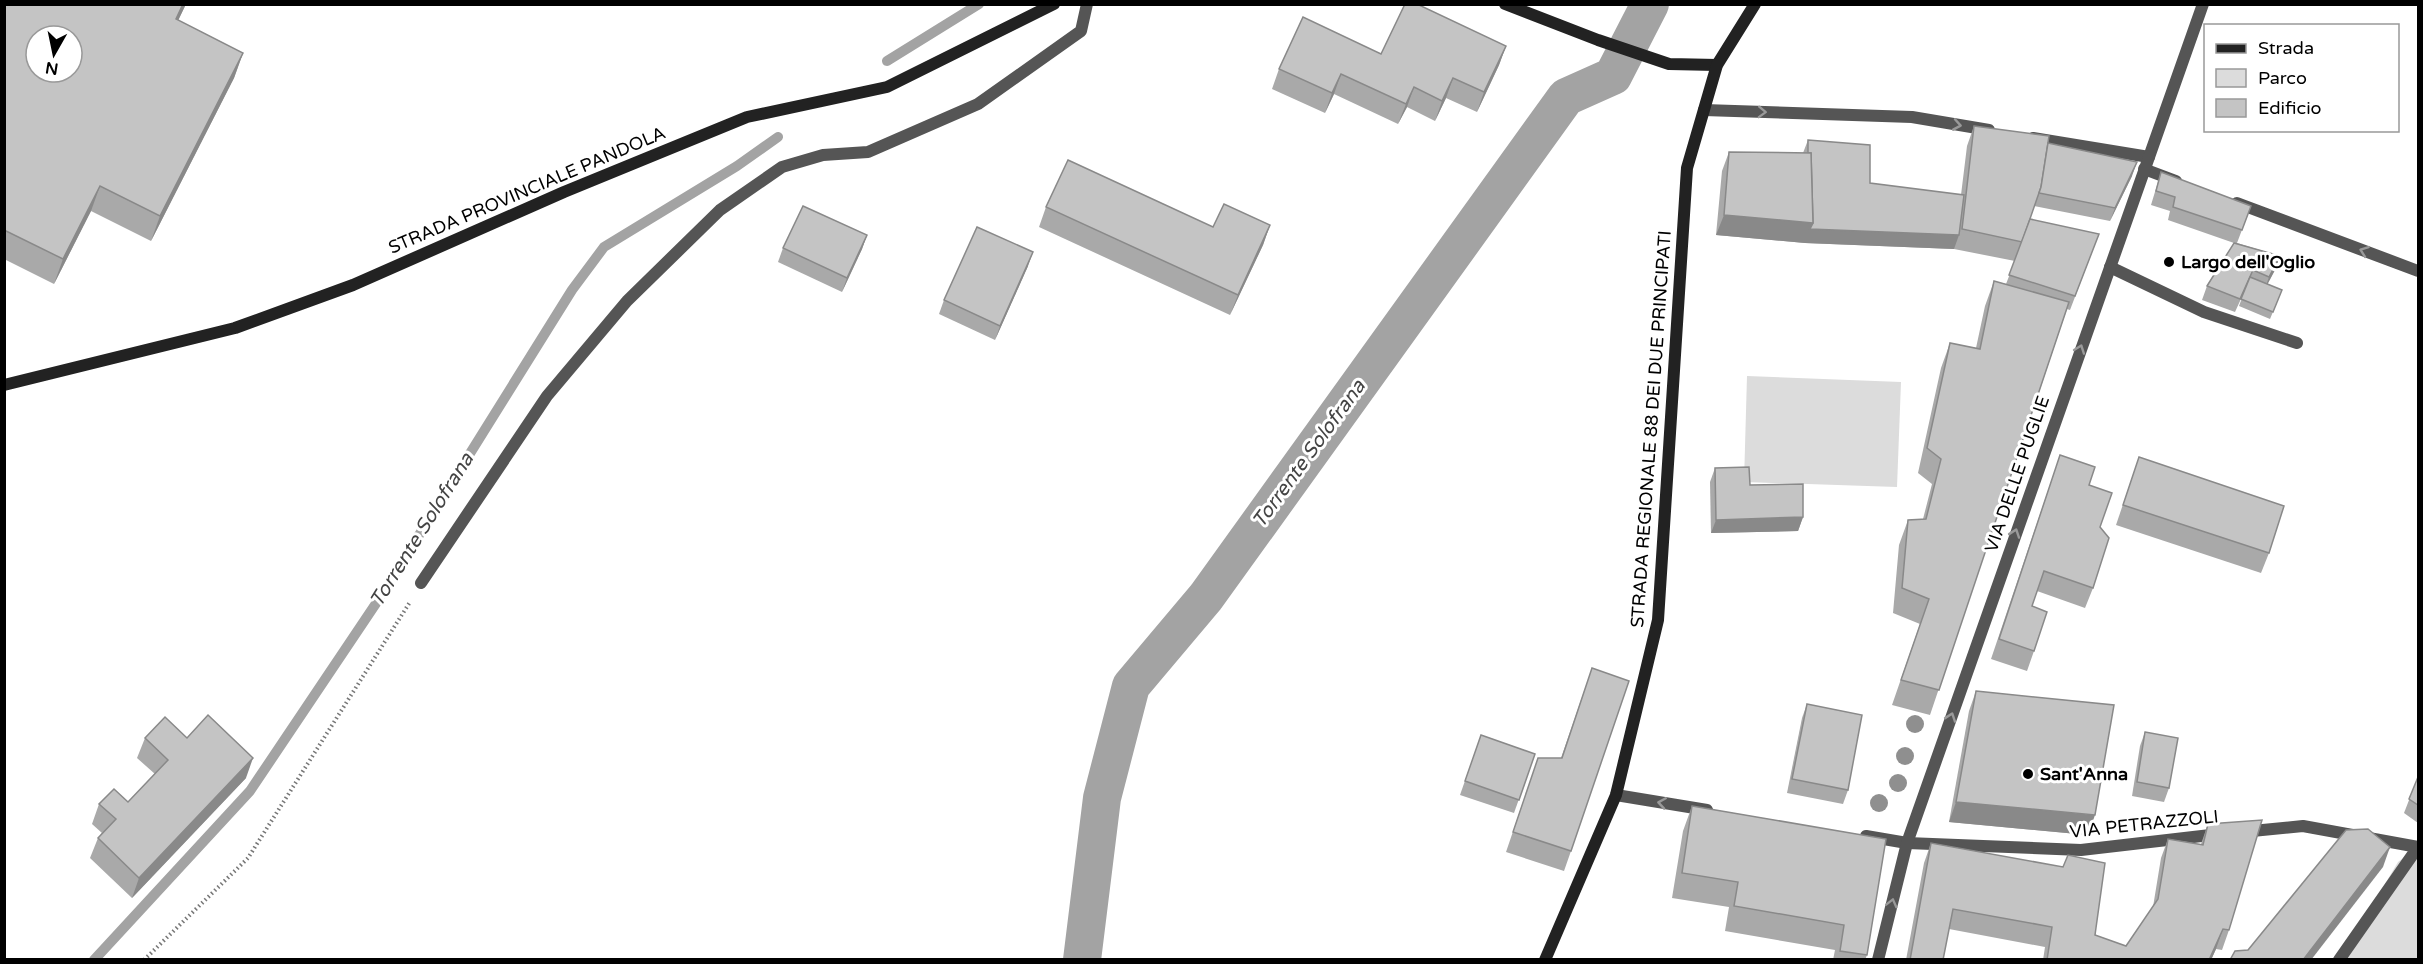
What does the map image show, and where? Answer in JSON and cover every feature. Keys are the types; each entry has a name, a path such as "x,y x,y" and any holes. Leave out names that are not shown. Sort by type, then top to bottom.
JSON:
{"street":[{"name":"STRADA PROVINCIALE PANDOLA","path":"4,386 235,328 353,285 564,192 747,117 887,87 1054,4"},
{"path":"421,583 547,396 627,301 720,210 782,167 823,155 868,152 978,104 1081,31 1087,4"},
{"path":"1505,4 1598,40 1670,64 1717,65"},
{"name":"STRADA REGIONALE 88 DEI DUE PRINCIPATI","path":"1545,960 1616,795 1658,620 1687,168 1717,65 1755,4"},
{"name":"VIA DELLE PUGLIE","path":"1878,960 1907,843 2203,4"},
{"path":"1704,111 1912,117 2013,134 2146,163 2188,185"},
{"path":"2221,198 2418,271"},
{"path":"2110,267 2204,312 2297,343"},
{"path":"1616,795 1721,813"},
{"name":"VIA PETRAZZOLI","path":"1849,833 1907,843 2080,850 2303,826 2418,847"},
{"path":"2339,960 2418,847"}],"path":[{"path":"144,960 249,858 397,627 421,583"}],"green space":[{"path":"1747,376 1901,382 1897,487 1744,482"},
{"path":"2418,847 2418,959 2340,960 2398,862"}],"building":[{"path":"4,4 183,4 176,19 243,53 160,216 100,186 63,259 4,230"},
{"path":"1405,4 1417,4 1506,46 1484,92 1453,78 1442,101 1414,87 1406,104 1341,74 1332,93 1279,69 1303,17 1381,54"},
{"path":"1974,126 2049,136 2041,187 2022,242 1962,229"},
{"path":"1808,140 1870,145 1870,183 1964,195 1959,235 1810,229 1813,223 1811,153 1808,153"},
{"path":"2048,143 2137,162 2115,208 2039,193"},
{"path":"1729,152 1811,153 1813,223 1724,215"},
{"path":"1068,160 1213,227 1224,204 1270,225 1238,295 1046,207"},
{"path":"2161,172 2251,206 2242,230 2173,207 2175,197 2156,191"},
{"path":"803,206 867,235 847,278 783,248"},
{"path":"2030,219 2099,234 2075,296 2009,275"},
{"path":"977,227 1033,252 1000,326 944,300"},
{"path":"2234,243 2280,256 2269,277 2253,270 2240,299 2207,286"},
{"path":"2250,277 2282,290 2273,312 2241,299"},
{"path":"1994,281 2069,302 1939,690 1901,680 1929,599 1902,588 1908,520 1926,519 1941,459 1927,448 1950,343 1980,349"},
{"path":"2060,455 2095,467 2089,485 2112,493 2100,527 2109,538 2093,588 2044,571 2032,606 2047,612 2034,651 1999,639"},
{"path":"2139,457 2284,506 2269,553 2123,505"},
{"path":"1749,467 1750,485 1803,484 1803,517 1716,520 1715,468"},
{"path":"1592,668 1629,681 1571,851 1513,832 1538,758 1562,758"},
{"name":"Sant'Anna","path":"1976,691 2114,705 2095,815 1956,802"},
{"path":"1807,704 1862,715 1848,790 1792,779"},
{"path":"208,715 253,758 139,878 98,838 116,819 99,804 114,789 128,802 168,760 145,738 165,717 187,738"},
{"path":"2145,732 2178,738 2169,788 2137,782"},
{"path":"1481,735 1535,754 1519,800 1465,781"},
{"path":"2418,777 2418,805 2409,799"},
{"path":"1692,806 1886,839 1867,955 1840,951 1844,925 1734,906 1738,882 1682,873"},
{"path":"2262,820 2229,930 2223,929 2209,960 2047,960 2052,927 1953,909 1943,960 1910,960 1931,843 2063,867 2068,855 2105,863 2095,935 2126,946 2158,899 2168,839 2203,845 2208,824"},
{"path":"2368,829 2390,847 2303,960 2230,960 2235,951 2248,950 2346,830"}],"waterway":[{"name":"Torrente Solofrana","path":"887,61 979,4"},
{"name":"Torrente Solofrana","path":"1082,960 1102,798 1131,686 1206,597 1566,97 1613,76 1650,4"},
{"name":"Torrente Solofrana","path":"94,960 250,791 381,596 572,290 604,247 737,166 778,137"}],"place":[{"name":"Largo dell'Oglio","path":"2169,262"},
{"name":"Sant'Anna","path":"2028,774"}]}
